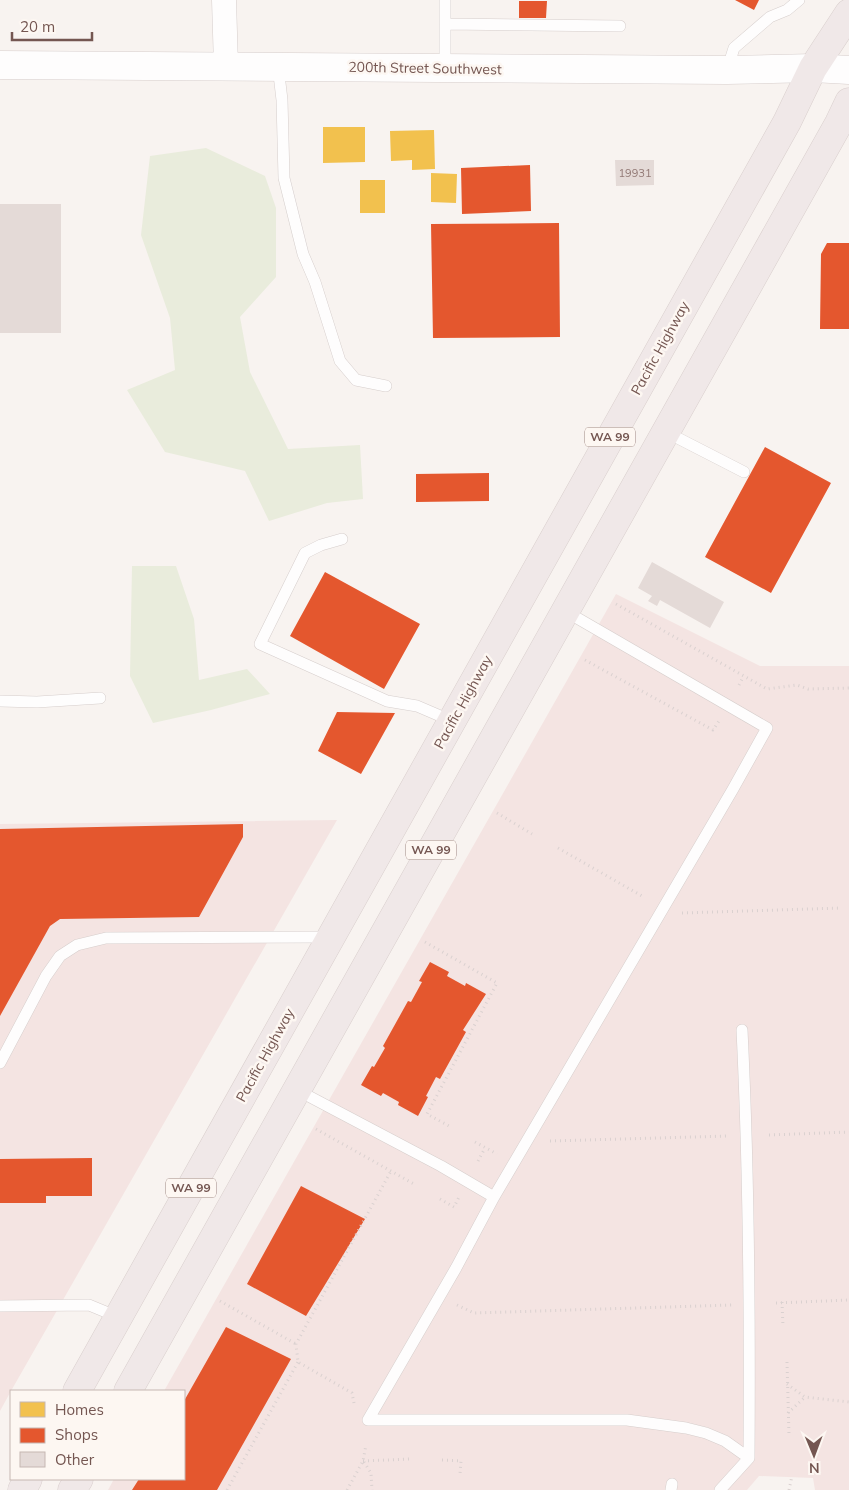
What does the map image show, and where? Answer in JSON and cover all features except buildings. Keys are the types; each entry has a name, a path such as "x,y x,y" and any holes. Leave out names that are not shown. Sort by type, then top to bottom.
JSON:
{"highway":[{"name":"Pacific Highway","path":"78,1390 787,122 813,68 849,13"},
{"name":"WA 99","path":"129,1390 839,123 849,102"}],"street":[{"path":"224,0 226,66"},
{"name":"200th Street Southwest","path":"0,65 727,70 813,68 849,70"}],"lane":[{"path":"445,0 445,68"},
{"path":"727,70 734,48 770,17 786,10 799,0"},
{"path":"445,24 620,26"},
{"path":"278,66 282,100 284,178 303,254 315,282 340,361 356,380 386,386"},
{"path":"666,432 744,472"},
{"path":"342,539 321,545 306,553 260,644 387,701 417,706 452,721"},
{"path":"565,611 767,728 734,789 494,1197 456,1268 368,1420 627,1420 686,1428 706,1433 725,1441 749,1458"},
{"path":"0,701 37,702 100,698"},
{"path":"0,1062 46,976 60,956 77,945 106,938 331,938"},
{"path":"720,1490 749,1458 748,1175 742,1030"},
{"path":"297,1090 494,1197"},
{"path":"0,1306 89,1305 118,1317"}],"path":[{"path":"616,604 766,689 797,685 808,689 849,688"},
{"path":"585,660 713,730 719,721"},
{"path":"740,685 743,676"},
{"path":"497,813 532,834"},
{"path":"558,848 642,896"},
{"path":"676,913 841,908"},
{"path":"425,942 497,983 427,1114 449,1126"},
{"path":"316,1129 414,1184"},
{"path":"769,1134 849,1132"},
{"path":"547,1141 732,1136"},
{"path":"475,1142 497,1154"},
{"path":"478,1162 485,1148"},
{"path":"227,1490 298,1362 296,1344 391,1171"},
{"path":"440,1199 454,1207 460,1196"},
{"path":"776,1303 849,1300"},
{"path":"220,1301 296,1344"},
{"path":"782,1302 783,1326"},
{"path":"456,1304 474,1313 737,1305"},
{"path":"298,1362 352,1393 354,1403"},
{"path":"787,1362 789,1435"},
{"path":"787,1384 805,1397 849,1402"},
{"path":"788,1412 805,1397"},
{"path":"347,1490 363,1461 366,1445"},
{"path":"363,1461 410,1459"},
{"path":"442,1460 461,1461 460,1474"},
{"path":"363,1461 371,1473 372,1490"},
{"path":"789,1490 792,1476"}],"shaded area":[{"path":"616,594 760,666 849,666 849,1490 815,1490 813,1478 759,1476 747,1490 108,1490 113,1480 185,1480 185,1390 165,1390"},
{"path":"337,820 10,1390 0,1411 0,824"}],"green space":[{"path":"206,148 265,176 276,208 276,277 240,317 250,372 288,449 360,445 363,499 327,503 269,521 245,471 165,452 127,390 175,370 170,318 141,235 150,156"},
{"path":"132,566 176,566 194,619 199,680 247,669 270,694 153,723 130,676"}]}
